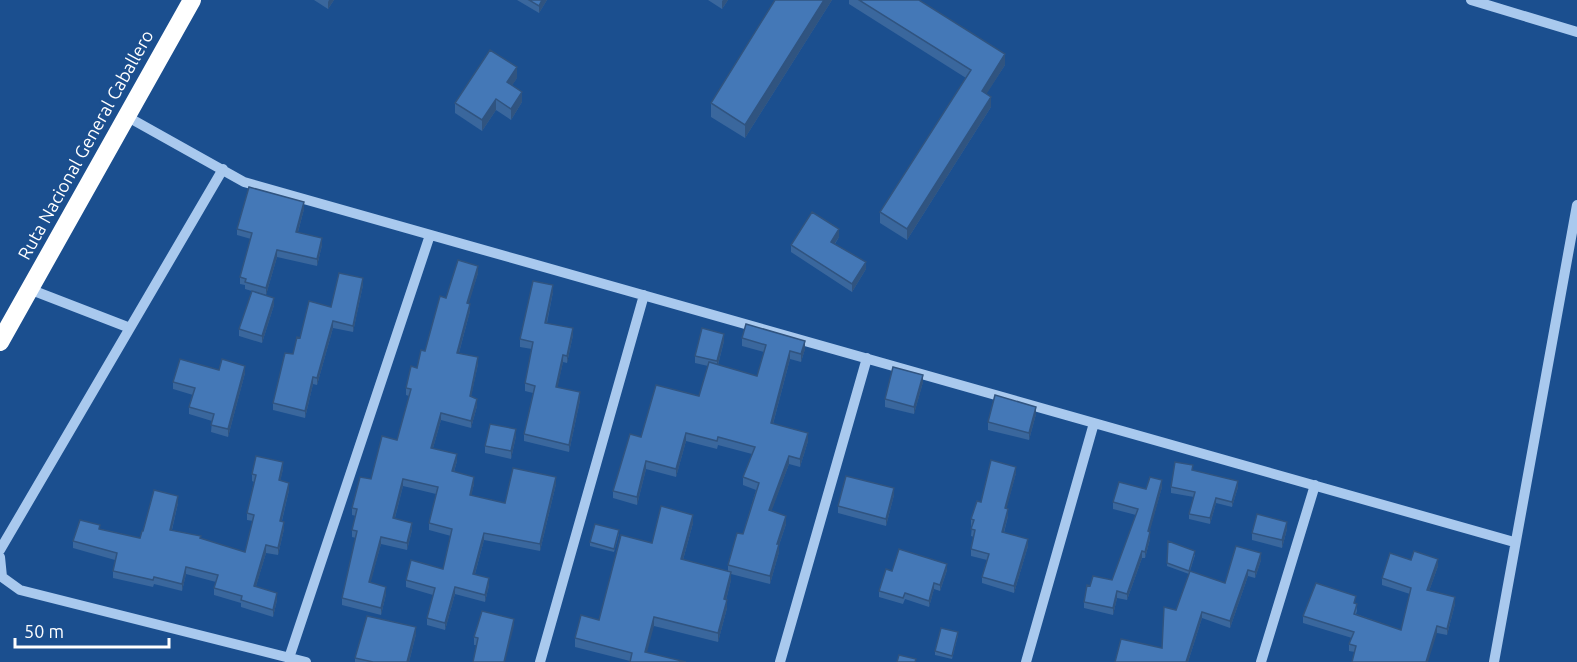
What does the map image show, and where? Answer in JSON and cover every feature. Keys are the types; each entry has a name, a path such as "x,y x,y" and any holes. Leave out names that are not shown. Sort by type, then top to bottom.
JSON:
{"highway":[{"name":"Ruta Nacional General Caballero","path":"0,342 192,0"}],"street":[{"path":"1471,0 1577,32"},
{"path":"126,116 244,182 1514,542"},
{"path":"0,550 223,170"},
{"path":"1494,662 1514,542 1577,206"},
{"path":"289,658 430,235"},
{"path":"29,289 130,328"},
{"path":"540,662 644,295"},
{"path":"780,662 867,358"},
{"path":"1026,662 1094,423"},
{"path":"1261,662 1315,485"},
{"path":"0,557 2,577 20,590 306,662"}],"building":[{"path":"529,0 542,0 539,6"},
{"path":"775,0 824,0 745,125 711,103"},
{"path":"859,0 919,0 1005,54 982,91 991,97 907,229 880,212 971,70"},
{"path":"490,50 517,67 507,82 522,92 511,109 496,99 482,120 455,103"},
{"path":"249,187 304,202 296,232 322,238 317,259 277,250 266,288 245,282 246,279 240,277 252,233 237,229"},
{"path":"812,212 839,229 831,242 866,262 852,284 791,245"},
{"path":"458,260 478,266 467,303 470,304 457,353 478,357 470,396 477,399 471,421 441,413 431,448 457,454 452,471 474,477 470,495 505,503 513,468 556,477 540,544 484,533 473,574 489,578 485,595 455,587 445,623 427,618 435,588 406,580 411,560 443,569 452,529 429,523 438,487 403,479 393,518 412,523 407,543 381,537 369,582 386,587 381,608 342,598 357,531 352,530 357,509 352,508 360,477 371,479 382,436 397,440 411,389 406,388 411,366 417,368 421,350 425,351 440,296 446,298"},
{"path":"339,273 363,278 353,326 333,321 317,378 313,377 305,411 273,403 285,353 293,354 297,337 300,338 309,301 331,307"},
{"path":"533,281 553,285 545,323 573,328 567,356 563,355 556,387 580,392 569,445 524,434 535,386 525,383 533,342 520,339"},
{"path":"252,291 274,298 262,336 239,329"},
{"path":"746,324 805,341 801,354 790,351 771,423 808,433 800,459 789,456 769,510 786,516 770,576 728,565 737,533 743,534 759,483 743,477 755,447 718,437 717,441 686,433 676,469 646,461 637,497 613,491 630,434 641,437 656,385 699,396 709,362 757,376 766,345 742,338"},
{"path":"702,328 724,334 717,361 695,356"},
{"path":"180,359 219,370 222,359 245,366 228,429 211,425 214,414 189,407 195,388 173,382"},
{"path":"893,367 923,375 914,407 885,399"},
{"path":"995,395 1036,407 1029,433 988,422"},
{"path":"490,424 516,429 511,451 485,446"},
{"path":"256,456 283,462 279,480 289,483 280,521 284,522 278,548 266,545 254,586 277,593 273,610 241,600 242,596 214,588 218,575 186,567 182,584 113,571 117,553 73,541 80,520 100,525 99,529 140,538 154,490 178,496 170,530 201,536 200,538 245,552 254,515 247,513 256,475 252,474"},
{"path":"991,460 1016,467 1005,508 1008,509 1002,532 1028,539 1014,586 982,577 989,554 971,549 975,530 971,529 974,520 971,519 977,501 981,502"},
{"path":"1175,462 1193,465 1192,470 1238,481 1232,502 1216,498 1210,518 1189,514 1195,492 1171,487"},
{"path":"846,476 894,488 886,519 838,506"},
{"path":"1150,477 1162,480 1148,531 1150,532 1145,552 1142,551 1127,594 1117,591 1113,608 1084,602 1087,585 1090,586 1093,576 1112,580 1138,509 1113,502 1119,482 1146,489"},
{"path":"661,506 693,515 681,559 731,572 724,599 727,600 718,633 654,617 645,652 686,662 630,662 632,653 575,638 581,615 599,620 621,535 652,543"},
{"path":"1257,514 1287,522 1282,540 1252,533"},
{"path":"595,524 619,530 614,549 590,542"},
{"path":"1168,541 1195,551 1189,571 1167,563"},
{"path":"1236,546 1261,553 1255,572 1248,570 1230,621 1202,612 1186,662 1115,662 1121,639 1162,648 1164,607 1176,610 1190,571 1225,583"},
{"path":"899,549 947,564 940,585 934,583 929,601 905,593 903,598 879,591 886,569 892,571"},
{"path":"1414,551 1438,559 1427,590 1455,597 1447,629 1437,626 1426,662 1352,662 1356,646 1349,644 1354,632 1303,616 1316,583 1356,596 1354,603 1357,604 1354,614 1401,630 1411,588 1382,578 1390,553 1411,560"},
{"path":"482,611 514,619 504,662 473,662 478,638 474,637"},
{"path":"367,616 416,627 407,662 373,662 355,658"},
{"path":"941,628 958,632 952,656 935,651"},
{"path":"899,655 916,659 915,662 897,662"}]}
